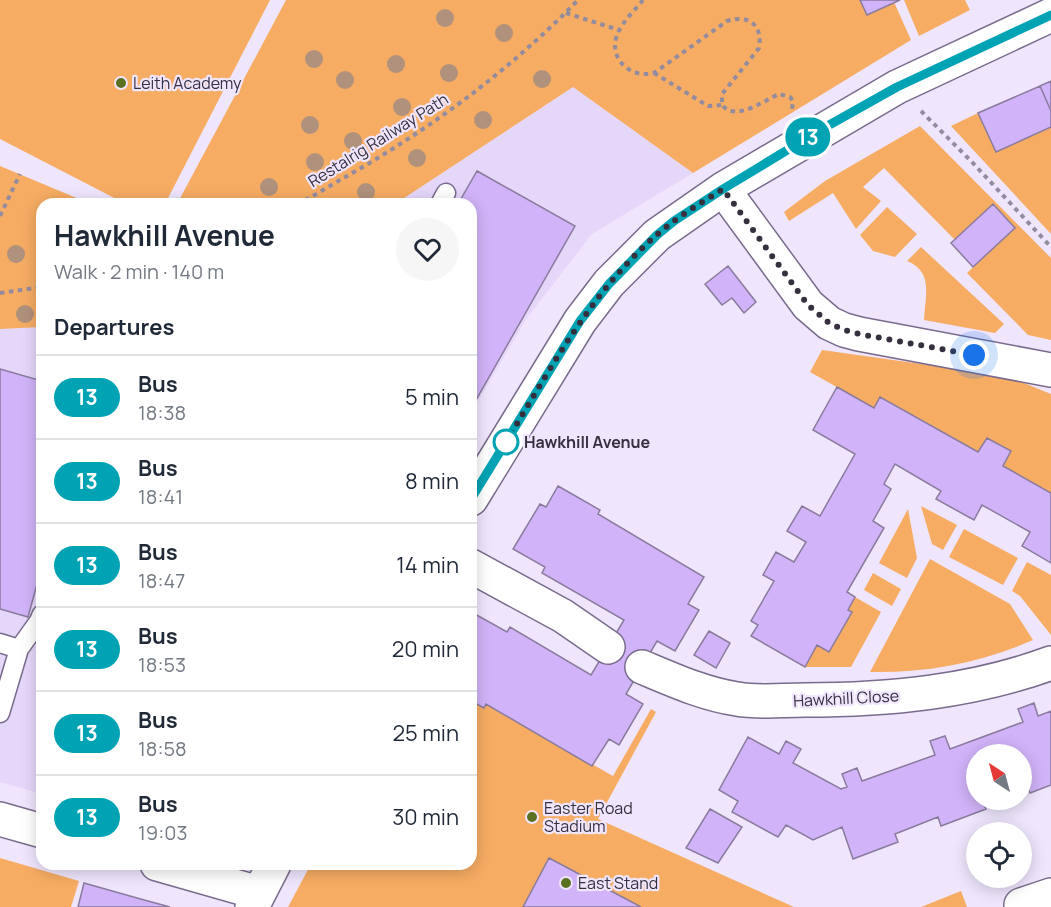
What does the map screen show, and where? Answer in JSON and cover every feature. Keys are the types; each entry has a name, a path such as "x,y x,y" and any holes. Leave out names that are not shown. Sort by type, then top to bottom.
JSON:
{"street":[{"path":"477,489 580,321 594,302 657,235 723,189 897,87 1051,15"},
{"path":"723,189 808,305 829,323 859,334 1051,370"},
{"path":"477,569 563,616 608,647"},
{"name":"Hawkhill Close","path":"642,667 714,695 738,700 762,701 854,699 937,692 1001,679 1051,663"},
{"path":"0,819 36,829"},
{"path":"173,870 255,900 271,870"}],"lane":[{"path":"0,713 19,649 36,625"},
{"path":"0,643 19,649"}],"path":[{"name":"Restalrig Railway Path","path":"308,198 382,156 433,123 513,62 578,0"},
{"path":"643,0 619,30 615,45 621,63 626,69 636,74 654,73 727,21 744,18 752,22 758,30 759,48 722,94 722,105"},
{"path":"566,13 619,30"},
{"path":"654,73 708,105 722,105 729,111 739,112 779,94 784,94 793,101 791,114"},
{"path":"897,87 972,162 1051,247"},
{"path":"0,216 20,174"},
{"path":"0,292 36,288"}],"shaded area":[{"name":"Leith Academy","path":"0,0 270,0 168,198 114,198 0,139"},
{"path":"286,0 860,0 894,2 911,40 693,173 573,87 404,198 180,198"},
{"path":"904,0 965,0 970,10 919,36"},
{"path":"573,87 693,173 592,234 527,318 477,403 477,198 404,198"},
{"path":"978,113 996,152 1051,127 1051,234 951,126"},
{"path":"920,126 1051,258 1051,340 1028,335 967,273 1015,228 994,204 955,240 884,168 863,187 881,201 856,229 833,193 789,221 784,212 825,181"},
{"path":"0,166 77,198 36,198 36,327 0,329"},
{"path":"887,207 917,234 895,257 873,251 860,235"},
{"path":"921,247 1004,324 995,333 924,320 925,278 916,266 907,261"},
{"path":"36,327 36,792 0,782 0,329"},
{"path":"822,350 1007,376 1051,394 1051,493 1003,466 1011,451 987,438 978,452 881,397 874,408 810,372"},
{"path":"921,506 957,525 943,550 932,544"},
{"path":"908,509 917,558 907,578 879,563"},
{"path":"964,529 1018,558 1003,585 949,557"},
{"path":"930,559 1010,604 1033,640 993,655 953,665 912,671 870,672"},
{"path":"1027,562 1051,575 1051,635 1020,596 1012,591"},
{"path":"873,573 901,589 892,606 864,590"},
{"path":"855,597 881,612 851,667 805,667 817,645 829,652 851,613 848,610"},
{"name":"Easter Road Stadium","path":"486,704 613,776 651,709 656,712 598,819 794,907 288,907 308,870 477,870 477,705 484,708"},
{"path":"0,858 79,881 71,907 0,907"},
{"path":"961,891 967,907 921,907"}],"building":[{"path":"860,0 900,0 867,15"},
{"path":"1051,81 1051,111 1040,86"},
{"path":"1040,86 1051,111 1051,127 996,152 978,113"},
{"path":"477,171 575,226 477,398 477,198 461,198"},
{"path":"993,204 1015,228 973,267 951,243"},
{"path":"728,266 756,302 744,313 732,298 722,305 705,284"},
{"path":"0,369 36,379 36,588 28,617 0,609"},
{"path":"837,387 874,408 880,397 978,452 987,438 1011,451 1003,466 1051,493 1051,563 1022,546 1030,532 982,505 974,520 936,499 941,491 895,464 884,484 891,489 873,521 884,528 847,592 855,597 848,610 852,612 829,652 817,645 805,667 751,636 758,625 751,621 774,581 763,575 776,552 794,562 806,542 787,531 802,506 820,516 855,454 813,430"},
{"path":"558,486 600,510 598,514 704,577 688,604 699,610 675,651 657,641 626,694 643,704 619,745 609,739 592,766 486,704 484,708 477,704 477,615 507,632 510,627 591,675 624,620 542,573 545,567 513,549 540,504 546,507"},
{"path":"709,631 730,643 716,668 694,655"},
{"path":"1034,703 1038,716 1051,711 1051,785 1032,792 1032,744 966,744 966,810 983,810 941,826 938,817 895,834 898,842 853,859 842,827 813,840 786,825 778,837 732,812 738,801 719,790 748,737 779,754 786,741 801,749 793,763 841,789 847,787 842,774 857,768 862,781 935,755 930,741 945,736 950,749 1023,722 1018,709"},
{"path":"710,809 742,827 718,863 686,848"},
{"name":"East Stand","path":"549,858 641,907 523,907"},
{"path":"84,883 137,898 170,907 78,907"}],"bus line":[{"name":"13","path":"477,489 580,321 609,284 657,235 723,189 897,87 1051,15"}],"place":[{"name":"Leith Academy","path":"121,83"},
{"name":"Hawkhill Avenue","path":"506,442"},
{"name":"Easter Road Stadium","path":"532,817"},
{"name":"East Stand","path":"566,883"}],"route":[{"path":"506,442 580,321 609,284 657,235 723,189 808,305 829,323 844,330 876,338 974,355"}]}
